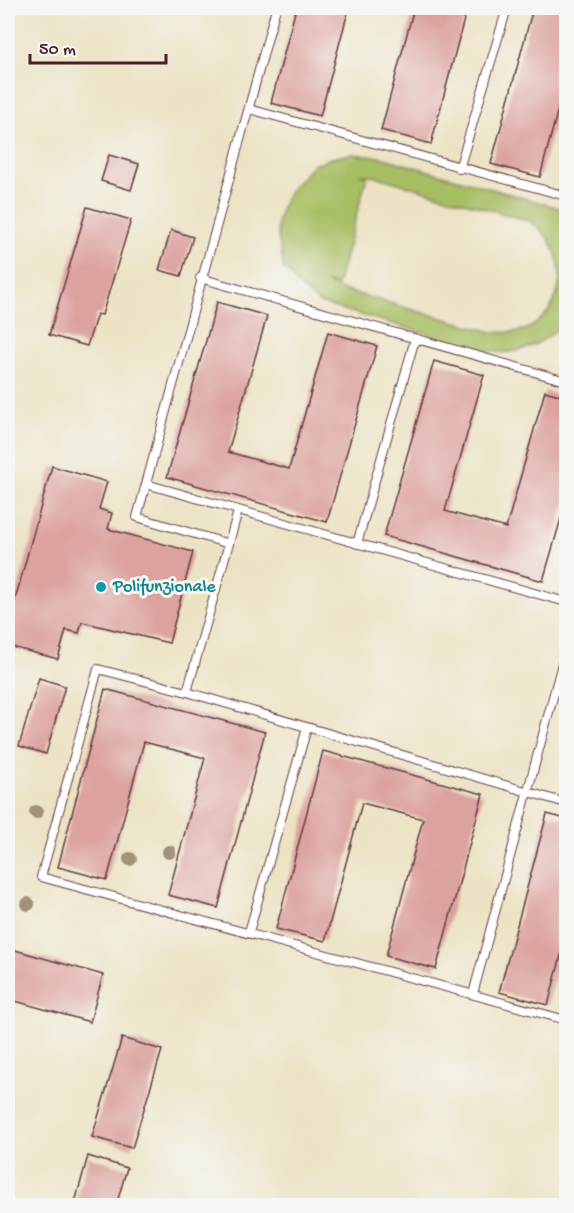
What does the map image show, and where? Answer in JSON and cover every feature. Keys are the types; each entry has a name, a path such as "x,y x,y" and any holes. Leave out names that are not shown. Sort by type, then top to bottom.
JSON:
{"lane":[{"path":"229,544 137,517 200,278 276,8"},
{"path":"459,169 507,8"},
{"path":"249,109 459,169 567,196"},
{"path":"200,278 567,381"},
{"path":"357,544 415,339"},
{"path":"146,484 567,602"},
{"path":"187,692 238,511"},
{"path":"473,994 567,649"},
{"path":"567,802 187,692 98,669 41,877 567,1020"},
{"path":"249,932 307,728"}],"green space":[{"path":"352,154 380,157 566,210 566,321 533,346 514,351 492,352 319,303 297,284 288,271 283,270 277,226 282,206 292,188 313,163 319,164 328,159","holes":["359,174 374,176 529,221 542,231 552,244 560,274 553,304 543,317 525,330 492,332 339,289 325,282 337,285 367,177"]}],"building":[{"path":"296,8 349,8 320,116 271,103"},
{"path":"414,8 467,8 431,144 381,130"},
{"path":"533,8 566,8 566,79 540,177 491,164"},
{"path":"109,155 139,164 131,190 101,181"},
{"path":"87,207 131,220 102,315 97,314 87,346 49,335"},
{"path":"171,230 193,237 181,276 159,270"},
{"path":"217,302 267,316 228,452 289,469 328,332 377,346 327,522 167,477"},
{"path":"434,361 484,375 445,511 506,528 545,391 566,397 566,501 543,581 384,536"},
{"name":"Polifunzionale","path":"52,466 107,482 99,509 112,513 108,529 193,552 169,643 82,622 79,633 66,630 58,659 8,646 8,625"},
{"path":"39,678 65,686 46,754 19,746"},
{"path":"105,689 265,732 218,908 168,895 205,758 144,742 107,880 58,867"},
{"path":"323,751 483,794 436,969 386,956 423,819 362,803 325,941 276,929"},
{"path":"547,814 566,819 566,937 548,1005 499,992"},
{"path":"8,948 103,975 90,1022 8,999"},
{"path":"122,1038 162,1050 132,1148 92,1137"},
{"path":"88,1156 127,1168 116,1206 74,1206"}],"place":[{"name":"Polifunzionale","path":"101,587"}]}
